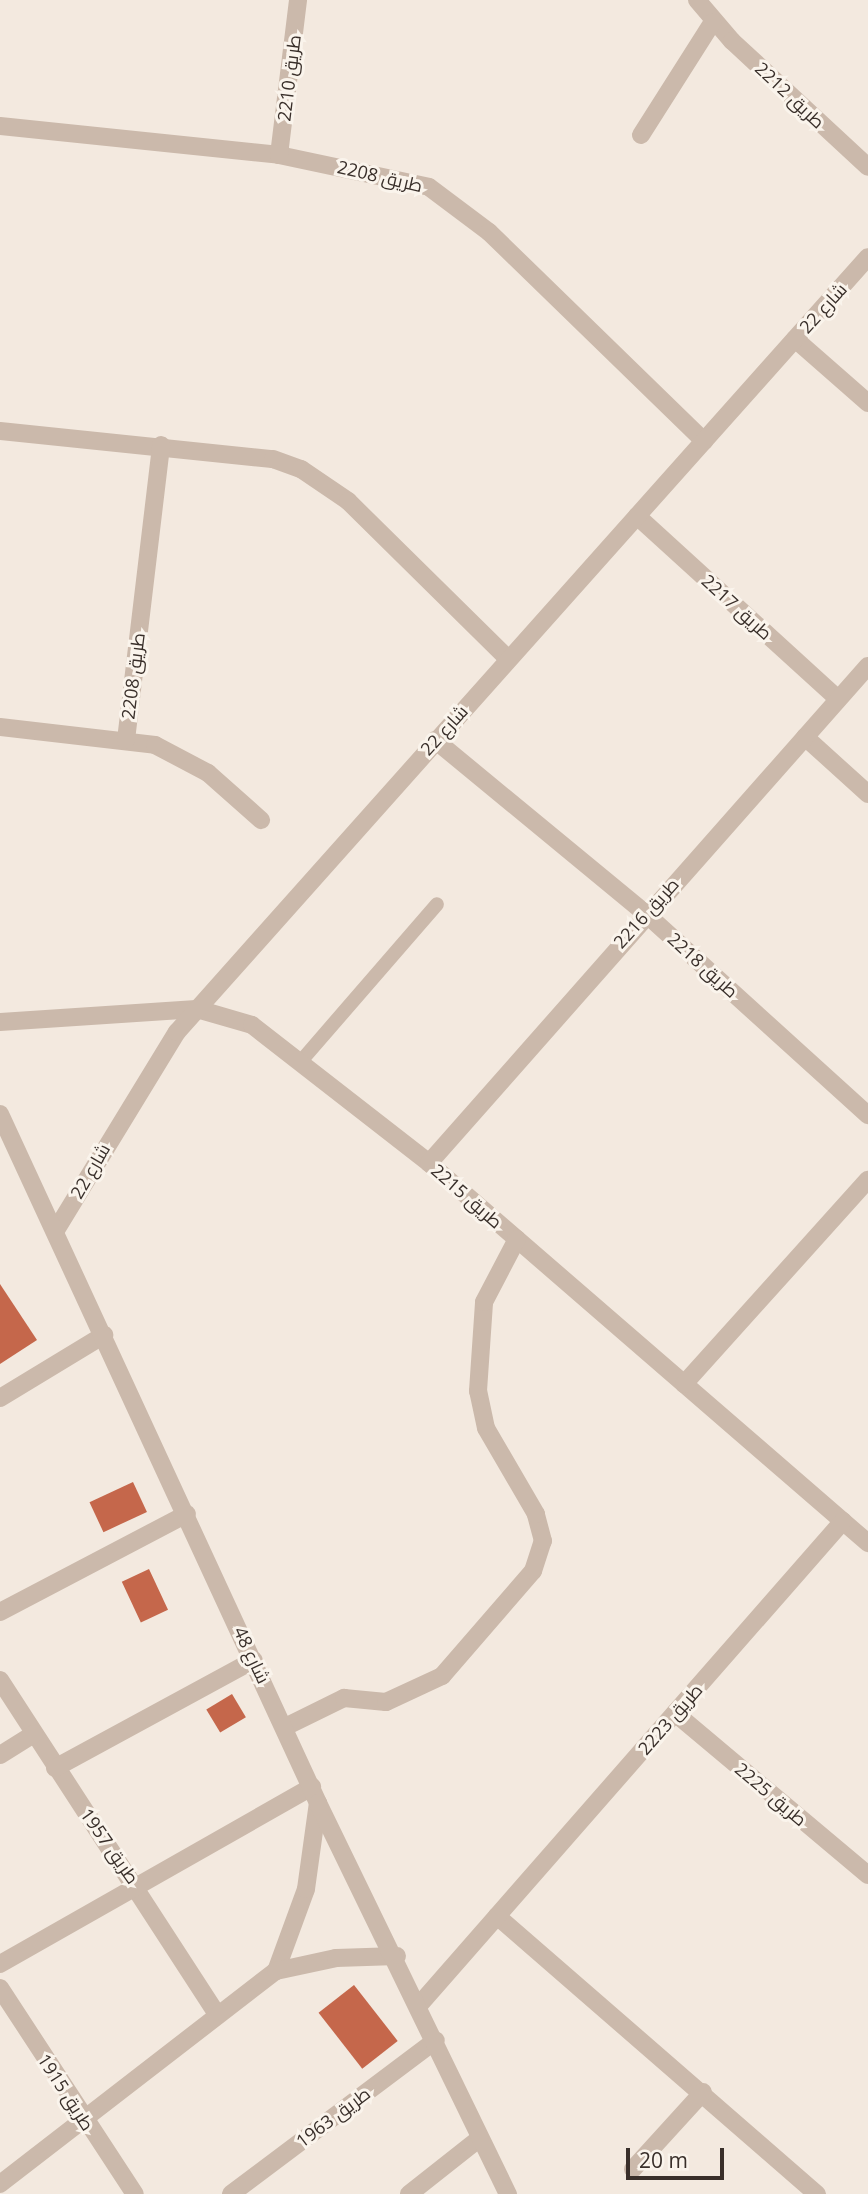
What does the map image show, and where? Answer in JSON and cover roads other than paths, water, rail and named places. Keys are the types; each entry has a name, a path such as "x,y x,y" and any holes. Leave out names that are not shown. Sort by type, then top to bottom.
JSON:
{"street":[{"name":"طريق 2210","path":"279,155 298,0"},
{"name":"طريق 2212","path":"696,0 712,23 868,167"},
{"path":"641,135 712,23"},
{"name":"طريق 2208","path":"0,125 279,155 399,176 459,206 704,441"},
{"name":"شارع 22","path":"56,1230 155,1062 197,1009 868,257"},
{"path":"796,339 868,403"},
{"path":"0,431 161,445 273,459 327,484 508,659"},
{"name":"طريق 2208","path":"126,740 161,445"},
{"name":"طريق 2217","path":"636,516 838,699"},
{"name":"طريق 2216","path":"429,1163 645,913 868,666"},
{"name":"طريق 2208","path":"0,727 126,740 183,756 261,820"},
{"path":"805,737 868,794"},
{"name":"طريق 2218","path":"435,740 645,913 868,1115"},
{"name":"طريق 2215","path":"0,1022 197,1009 252,1025 302,1060 429,1163 868,1543"},
{"name":"شارع 48","path":"0,1114 56,1230 315,1795 397,1956 508,2194"},
{"path":"684,1384 868,1180"},
{"path":"285,1727 344,1698 386,1702 442,1676 533,1571 543,1541 537,1514 486,1428 478,1391 484,1302 517,1239"},
{"path":"0,1398 104,1335"},
{"path":"0,1612 187,1514"},
{"name":"طريق 2223","path":"420,2004 843,1521"},
{"path":"55,1768 254,1660"},
{"name":"طريق 1957","path":"0,1680 55,1768 136,1882 217,2014"},
{"name":"طريق 2225","path":"675,1713 868,1875"},
{"path":"0,1755 34,1734"},
{"path":"0,1964 136,1882 315,1795"},
{"path":"276,1971 306,1889 315,1795"},
{"path":"497,1916 703,2092 817,2194"},
{"path":"0,2184 276,1971 336,1958 397,1956"},
{"name":"طريق 1915","path":"0,1989 135,2194"},
{"name":"طريق 1963","path":"231,2194 436,2040"},
{"path":"632,2169 703,2092"},
{"path":"408,2194 480,2138"}],"lane":[{"path":"302,1060 438,904"}]}
